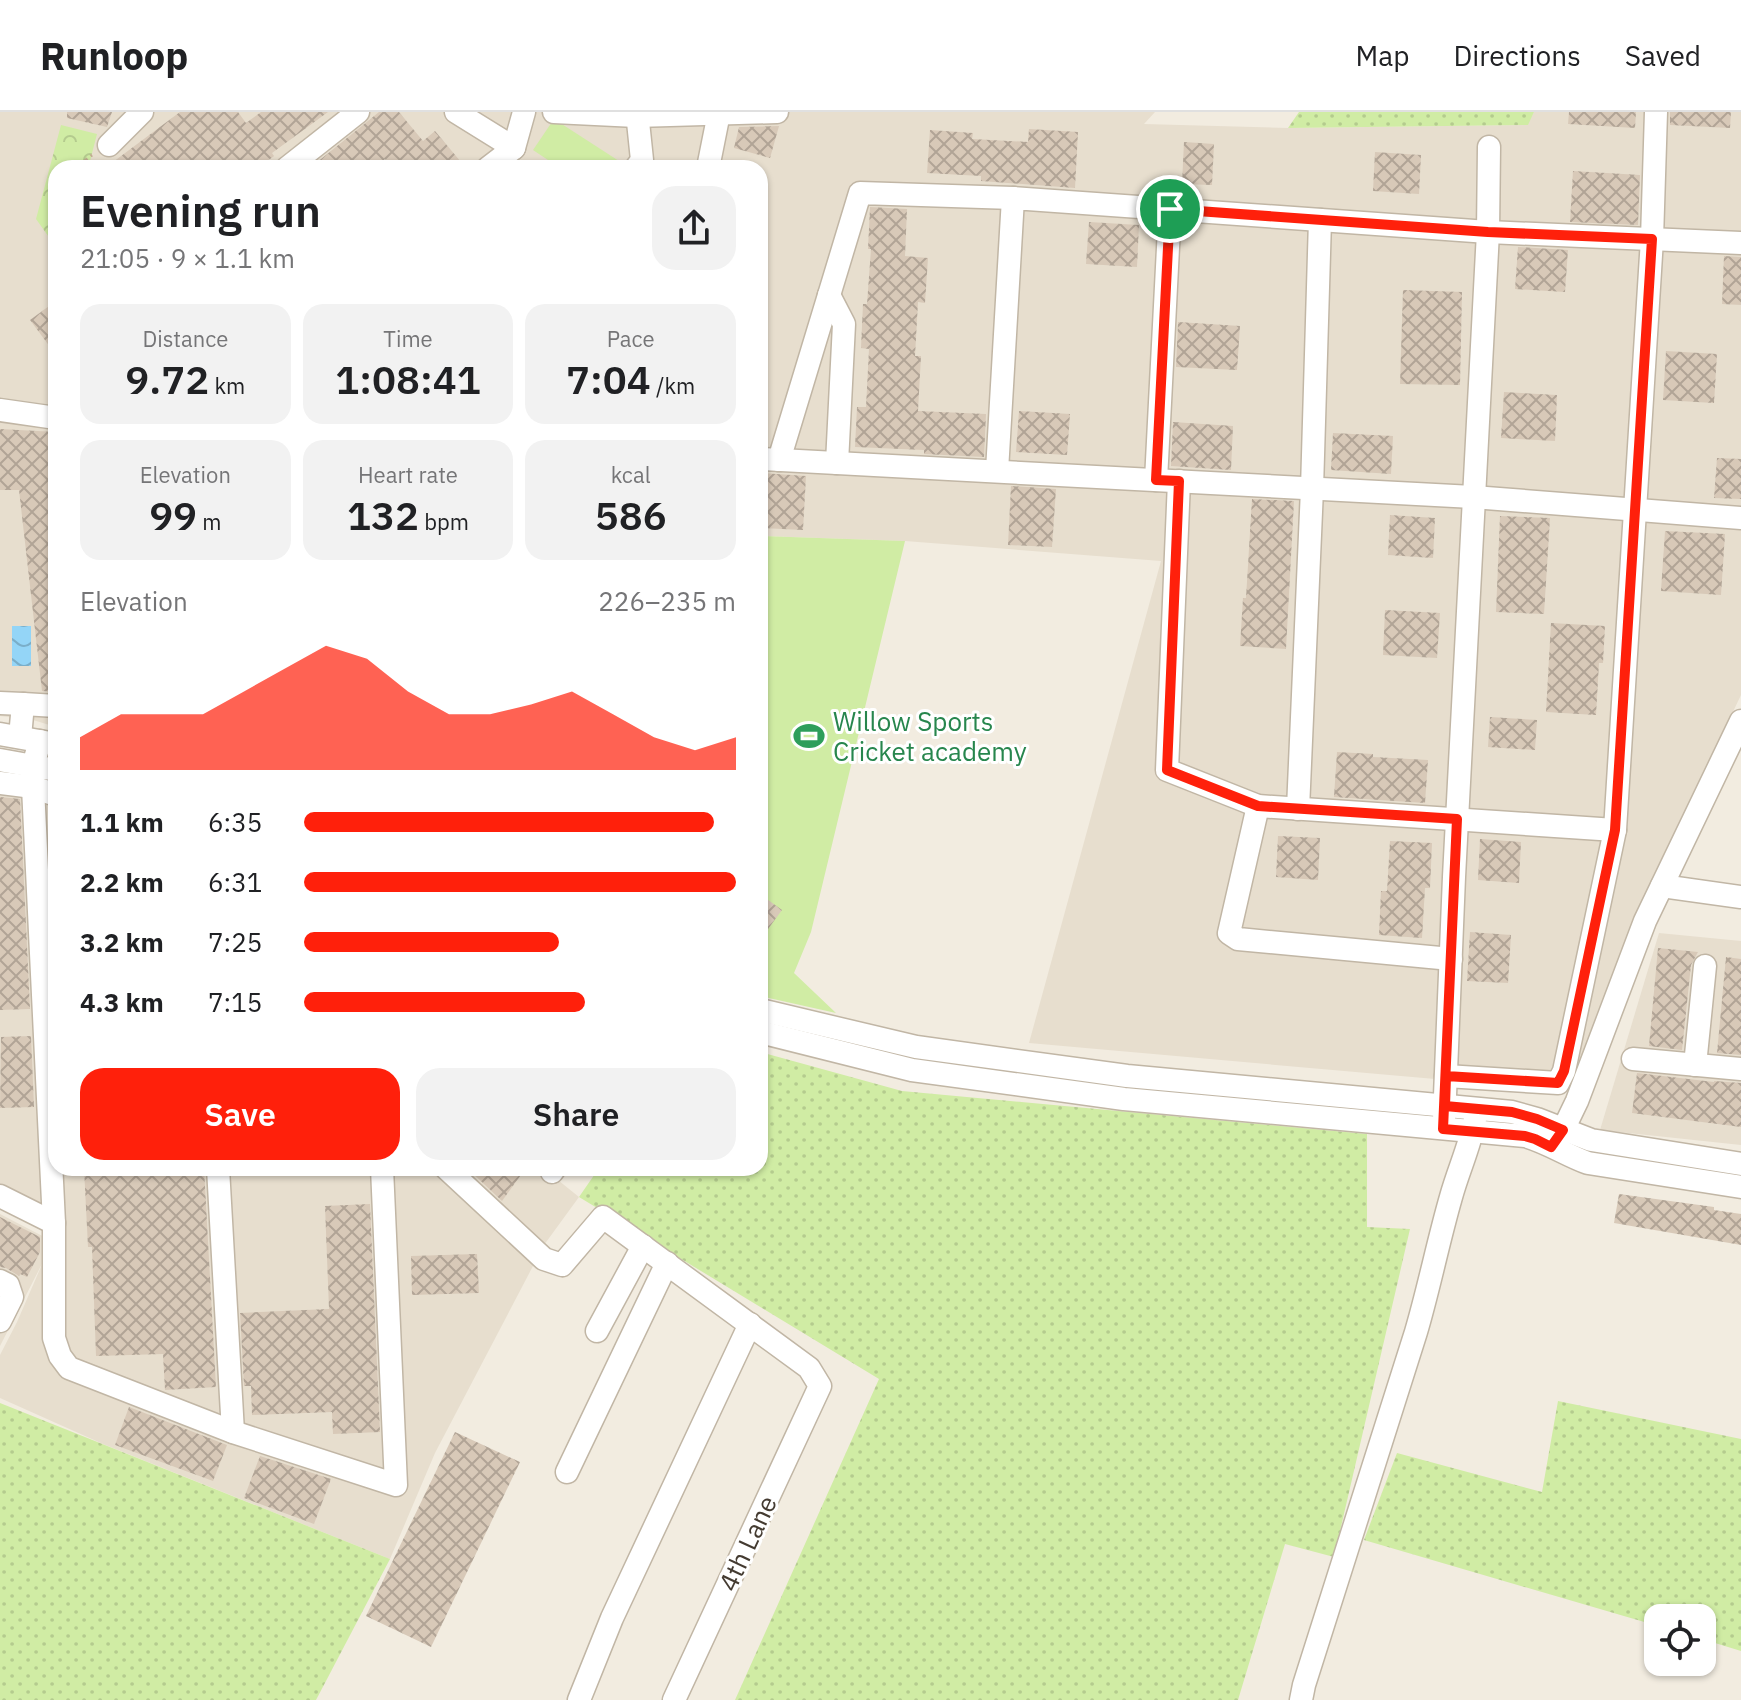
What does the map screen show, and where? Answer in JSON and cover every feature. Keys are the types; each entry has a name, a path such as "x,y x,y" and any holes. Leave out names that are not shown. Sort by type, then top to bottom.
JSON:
{"street":[{"path":"109,145 142,112"},
{"path":"297,160 358,112"},
{"path":"456,112 514,148"},
{"path":"498,160 514,148 524,112"},
{"path":"554,112 777,112"},
{"path":"1446,1076 1558,1083 1564,1071 1615,830 1652,239 1656,112"},
{"path":"710,160 719,113"},
{"path":"636,114 642,160"},
{"path":"1443,1129 1488,232 1489,147"},
{"path":"1741,243 1488,232 1013,198 860,193 829,295 769,459 1473,497 1741,518"},
{"path":"997,471 1013,198"},
{"path":"1156,480 1170,209"},
{"path":"1298,809 1320,220"},
{"path":"829,295 844,324 837,463"},
{"path":"0,410 48,417"},
{"path":"1179,481 1167,770 1258,806 1615,830"},
{"path":"0,703 48,706"},
{"path":"23,704 33,776 48,1095"},
{"path":"1557,1139 1577,1101 1645,921 1741,721"},
{"path":"0,760 33,776 48,788"},
{"path":"0,783 48,772"},
{"path":"1258,806 1229,933 1238,939 1451,959"},
{"path":"1662,886 1741,897"},
{"path":"1695,1065 1705,966"},
{"path":"768,1012 916,1047 1127,1076 1512,1112 1537,1119 1588,1163 1741,1187"},
{"path":"768,1034 912,1070 1124,1099 1535,1139 1591,1140 1741,1164"},
{"path":"1633,1059 1741,1069"},
{"path":"1301,1700 1416,1332 1477,1109"},
{"path":"52,1176 54,1338 60,1356 69,1368 233,1432 396,1485 382,1176"},
{"path":"218,1176 233,1432"},
{"path":"455,1176 544,1259 562,1265 603,1217 750,1324 612,1618 579,1700"},
{"path":"0,1196 54,1223"},
{"path":"597,1331 643,1246"},
{"path":"567,1472 667,1263"},
{"path":"0,1281 8,1285 12,1297 0,1321"},
{"name":"4th Lane","path":"674,1700 820,1386 809,1368 750,1324"}],"shaded area":[{"path":"0,112 1155,112 1144,124 1288,128 1527,125 1534,112 1741,112 1741,695 1643,900 1570,1091 1029,1043 1161,561 905,541 768,536 768,160 48,160 48,725 0,716"},
{"path":"0,775 48,783 48,1176 553,1176 579,1197 544,1245 435,1453 390,1559 103,1444 0,1398 0,1355 43,1262 0,1346 0,1214 52,1241 54,1237 0,1208"},
{"path":"1659,933 1741,941 1741,1145 1600,1130"}],"green space":[{"path":"1299,112 1534,112 1528,125 1288,128"},
{"path":"554,119 617,160 548,160 533,150"},
{"path":"61,125 97,134 90,160 52,160"},
{"path":"48,174 48,236 36,219"},
{"name":"Willow Sports Cricket academy","path":"768,536 905,541 811,932 794,973 836,1013 768,998"},
{"path":"768,1054 902,1091 1367,1134 1367,1227 1410,1229 1334,1557 1285,1544 1238,1700 735,1700 879,1379 579,1197 593,1176 768,1176"},
{"path":"1558,1401 1741,1439 1741,1651 1716,1643 1716,1604 1644,1604 1644,1622 1364,1540 1397,1453 1542,1492"},
{"path":"0,1403 390,1559 316,1700 0,1700"}],"water":[{"path":"12,626 31,626 31,666 12,666"}],"building":[{"path":"67,112 112,112 107,127 67,118"},
{"path":"180,112 238,112 246,123 261,112 328,112 272,153 274,156 269,160 116,160"},
{"path":"379,112 399,112 423,141 435,131 459,160 385,159 320,160"},
{"path":"1569,112 1636,112 1635,128 1568,124"},
{"path":"1670,112 1731,112 1730,128 1670,125"},
{"path":"779,126 770,158 734,148 739,127"},
{"path":"1029,129 1078,132 1075,188 981,181 981,176 927,173 930,130 973,133 972,139 1028,142"},
{"path":"1184,142 1214,144 1212,185 1182,184"},
{"path":"1375,152 1421,155 1419,194 1373,191"},
{"path":"1573,171 1640,175 1638,225 1570,222"},
{"path":"870,207 907,209 905,256 928,258 925,303 918,302 915,356 921,356 918,411 986,414 984,457 855,447 857,407 866,407 869,349 861,348 863,304 867,304 871,249 868,249"},
{"path":"1089,222 1139,225 1137,267 1086,264"},
{"path":"1518,247 1568,250 1565,292 1515,289"},
{"path":"1724,256 1741,257 1741,305 1722,304"},
{"path":"1403,290 1462,292 1460,385 1400,384"},
{"path":"48,307 48,344 30,320"},
{"path":"1178,322 1240,326 1237,370 1176,367"},
{"path":"1666,351 1717,354 1714,403 1663,400"},
{"path":"1504,392 1557,395 1555,441 1501,438"},
{"path":"1019,411 1070,414 1067,455 1016,452"},
{"path":"1173,422 1233,426 1231,470 1171,466"},
{"path":"0,429 48,432 48,691 42,691 19,490 0,490"},
{"path":"1333,433 1393,436 1391,474 1331,470"},
{"path":"1717,458 1741,459 1741,499 1714,498"},
{"path":"768,473 806,476 803,530 768,528"},
{"path":"1011,486 1056,489 1052,547 1008,545"},
{"path":"1252,499 1294,501 1286,649 1240,646"},
{"path":"1390,515 1435,518 1433,558 1388,555"},
{"path":"1500,516 1550,518 1544,614 1496,612"},
{"path":"1665,531 1725,534 1721,595 1661,591"},
{"path":"1385,610 1440,613 1437,658 1383,655"},
{"path":"1551,623 1605,626 1596,715 1546,712"},
{"path":"1490,717 1537,720 1535,750 1488,747"},
{"path":"1337,752 1428,760 1425,803 1334,797"},
{"path":"0,797 20,799 30,1009 0,1010"},
{"path":"1278,836 1320,838 1318,880 1276,877"},
{"path":"1480,839 1521,842 1519,883 1478,880"},
{"path":"1390,841 1432,843 1430,888 1425,888 1422,938 1379,935 1381,891 1387,891"},
{"path":"768,900 782,910 768,929"},
{"path":"1470,932 1511,935 1508,983 1467,981"},
{"path":"1658,948 1698,952 1691,965 1682,1050 1649,1046"},
{"path":"1726,957 1741,959 1741,1055 1717,1053"},
{"path":"31,1036 34,1107 0,1108 1,1037"},
{"path":"1637,1073 1741,1083 1741,1127 1632,1113"},
{"path":"84,1176 204,1176 216,1387 165,1390 163,1354 96,1356 92,1247 88,1247"},
{"path":"475,1176 520,1176 502,1201"},
{"path":"1619,1194 1714,1207 1714,1210 1741,1214 1741,1245 1614,1223"},
{"path":"370,1204 380,1432 333,1434 332,1412 252,1415 251,1386 244,1386 240,1313 329,1309 325,1206"},
{"path":"0,1217 40,1237 40,1252 27,1277 0,1267"},
{"path":"477,1254 479,1293 412,1295 411,1256"},
{"path":"129,1407 227,1445 213,1481 115,1445"},
{"path":"455,1432 520,1462 431,1647 366,1616"},
{"path":"260,1456 331,1479 314,1524 244,1498"}],"place":[{"name":"Willow Sports Cricket academy","path":"809,736"}],"route":[{"path":"1170,209 1488,232 1652,239 1615,830 1564,1071 1558,1083 1446,1076 1445,1106 1512,1112 1537,1119 1563,1130 1551,1147 1525,1136 1443,1129 1457,819 1258,806 1167,770 1179,481 1156,480 1170,209"}]}
